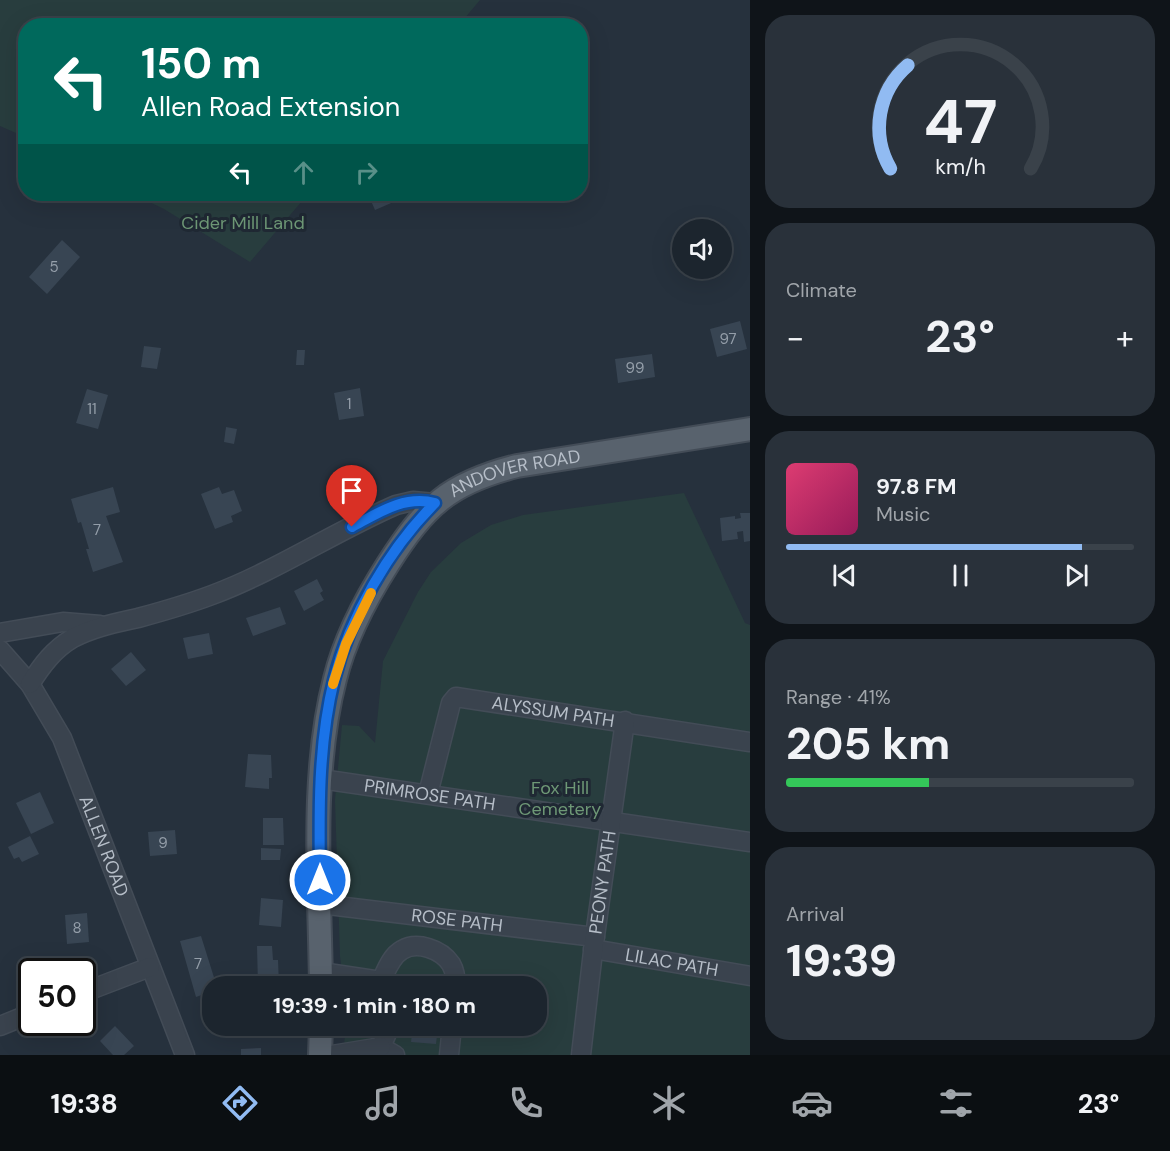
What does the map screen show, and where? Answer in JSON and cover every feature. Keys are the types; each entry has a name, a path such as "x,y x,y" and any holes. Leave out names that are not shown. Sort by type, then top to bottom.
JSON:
{"main road":[{"name":"ANDOVER ROAD","path":"321,976 321,779 334,680 361,610 379,578 418,521 435,503 473,479 517,466 750,429"},
{"path":"320,1055 321,1036"}],"street":[{"path":"30,684 46,660 74,638 102,626 177,608 215,594 260,574 396,505 413,501 435,503"},
{"path":"0,633 63,622 102,626"},
{"name":"ALLEN ROAD","path":"0,651 30,684 62,738 185,1055"},
{"name":"ALYSSUM PATH","path":"428,794 451,703 456,697 625,721 750,742"},
{"name":"PEONY PATH","path":"581,1055 625,721"},
{"name":"PRIMROSE PATH","path":"321,779 750,843"},
{"name":"ROSE PATH","path":"320,903 594,943"},
{"name":"LILAC PATH","path":"594,943 750,976"},
{"path":"386,976 394,957 400,950 423,945 439,953 451,964 456,976"},
{"path":"96,988 150,967"},
{"path":"0,1026 18,1019"},
{"path":"332,1055 388,1051 389,1036"},
{"path":"449,1055 451,1036"}],"green space":[{"path":"0,0 480,0 465,18 18,18 18,134 0,126"},
{"name":"Cider Mill Land","path":"147,201 302,201 250,262"},
{"name":"Fox Hill Cemetery","path":"684,493 745,623 750,625 750,1055 343,1055 345,1036 547,1036 547,976 343,976 340,956 335,800 342,725 359,726 375,743 383,661 418,592 431,572 461,543 491,525 523,515"}],"building":[{"path":"371,201 396,201 375,210"},
{"path":"62,240 80,257 47,294 29,277"},
{"path":"740,321 747,349 717,357 710,329"},
{"path":"144,346 161,348 157,369 141,367"},
{"path":"297,350 305,350 304,365 296,365"},
{"path":"652,354 655,377 618,383 615,359"},
{"path":"360,388 364,416 339,420 334,393"},
{"path":"87,389 108,395 98,429 76,423"},
{"path":"226,427 237,429 234,444 224,442"},
{"path":"113,487 120,512 106,516 123,562 93,572 81,522 78,523 71,499"},
{"path":"219,487 222,494 234,490 242,511 231,516 233,522 215,529 201,494"},
{"path":"740,513 750,513 750,541 744,542 743,531 737,532 738,539 722,541 720,518 735,516 735,519 741,518"},
{"path":"317,579 323,591 320,593 324,600 304,611 294,591"},
{"path":"280,607 286,624 253,636 246,618"},
{"path":"209,633 213,654 188,659 183,638"},
{"path":"131,652 146,670 126,686 111,669"},
{"path":"248,754 271,755 272,778 269,778 269,789 245,787"},
{"path":"40,792 54,823 31,834 16,803"},
{"path":"263,818 283,818 284,845 263,845"},
{"path":"175,830 177,854 150,856 148,832"},
{"path":"30,836 39,854 22,862 19,857 14,859 8,847"},
{"path":"261,848 281,849 280,860 261,860"},
{"path":"261,898 283,900 281,927 259,925"},
{"path":"87,913 89,942 67,944 65,915"},
{"path":"201,936 214,976 202,976 202,995 196,997 180,941"},
{"path":"257,946 272,946 273,960 278,960 279,976 258,976"},
{"path":"115,1026 134,1046 124,1055 113,1055 100,1041"},
{"path":"412,1036 437,1036 436,1044 411,1042"},
{"path":"261,1048 261,1055 241,1055 241,1049"}],"slow traffic":[{"path":"333,684 346,644 371,593"}],"route":[{"path":"320,880 321,779 334,680 346,644 379,578 418,521 435,503 419,500 402,503 352,527"}]}
